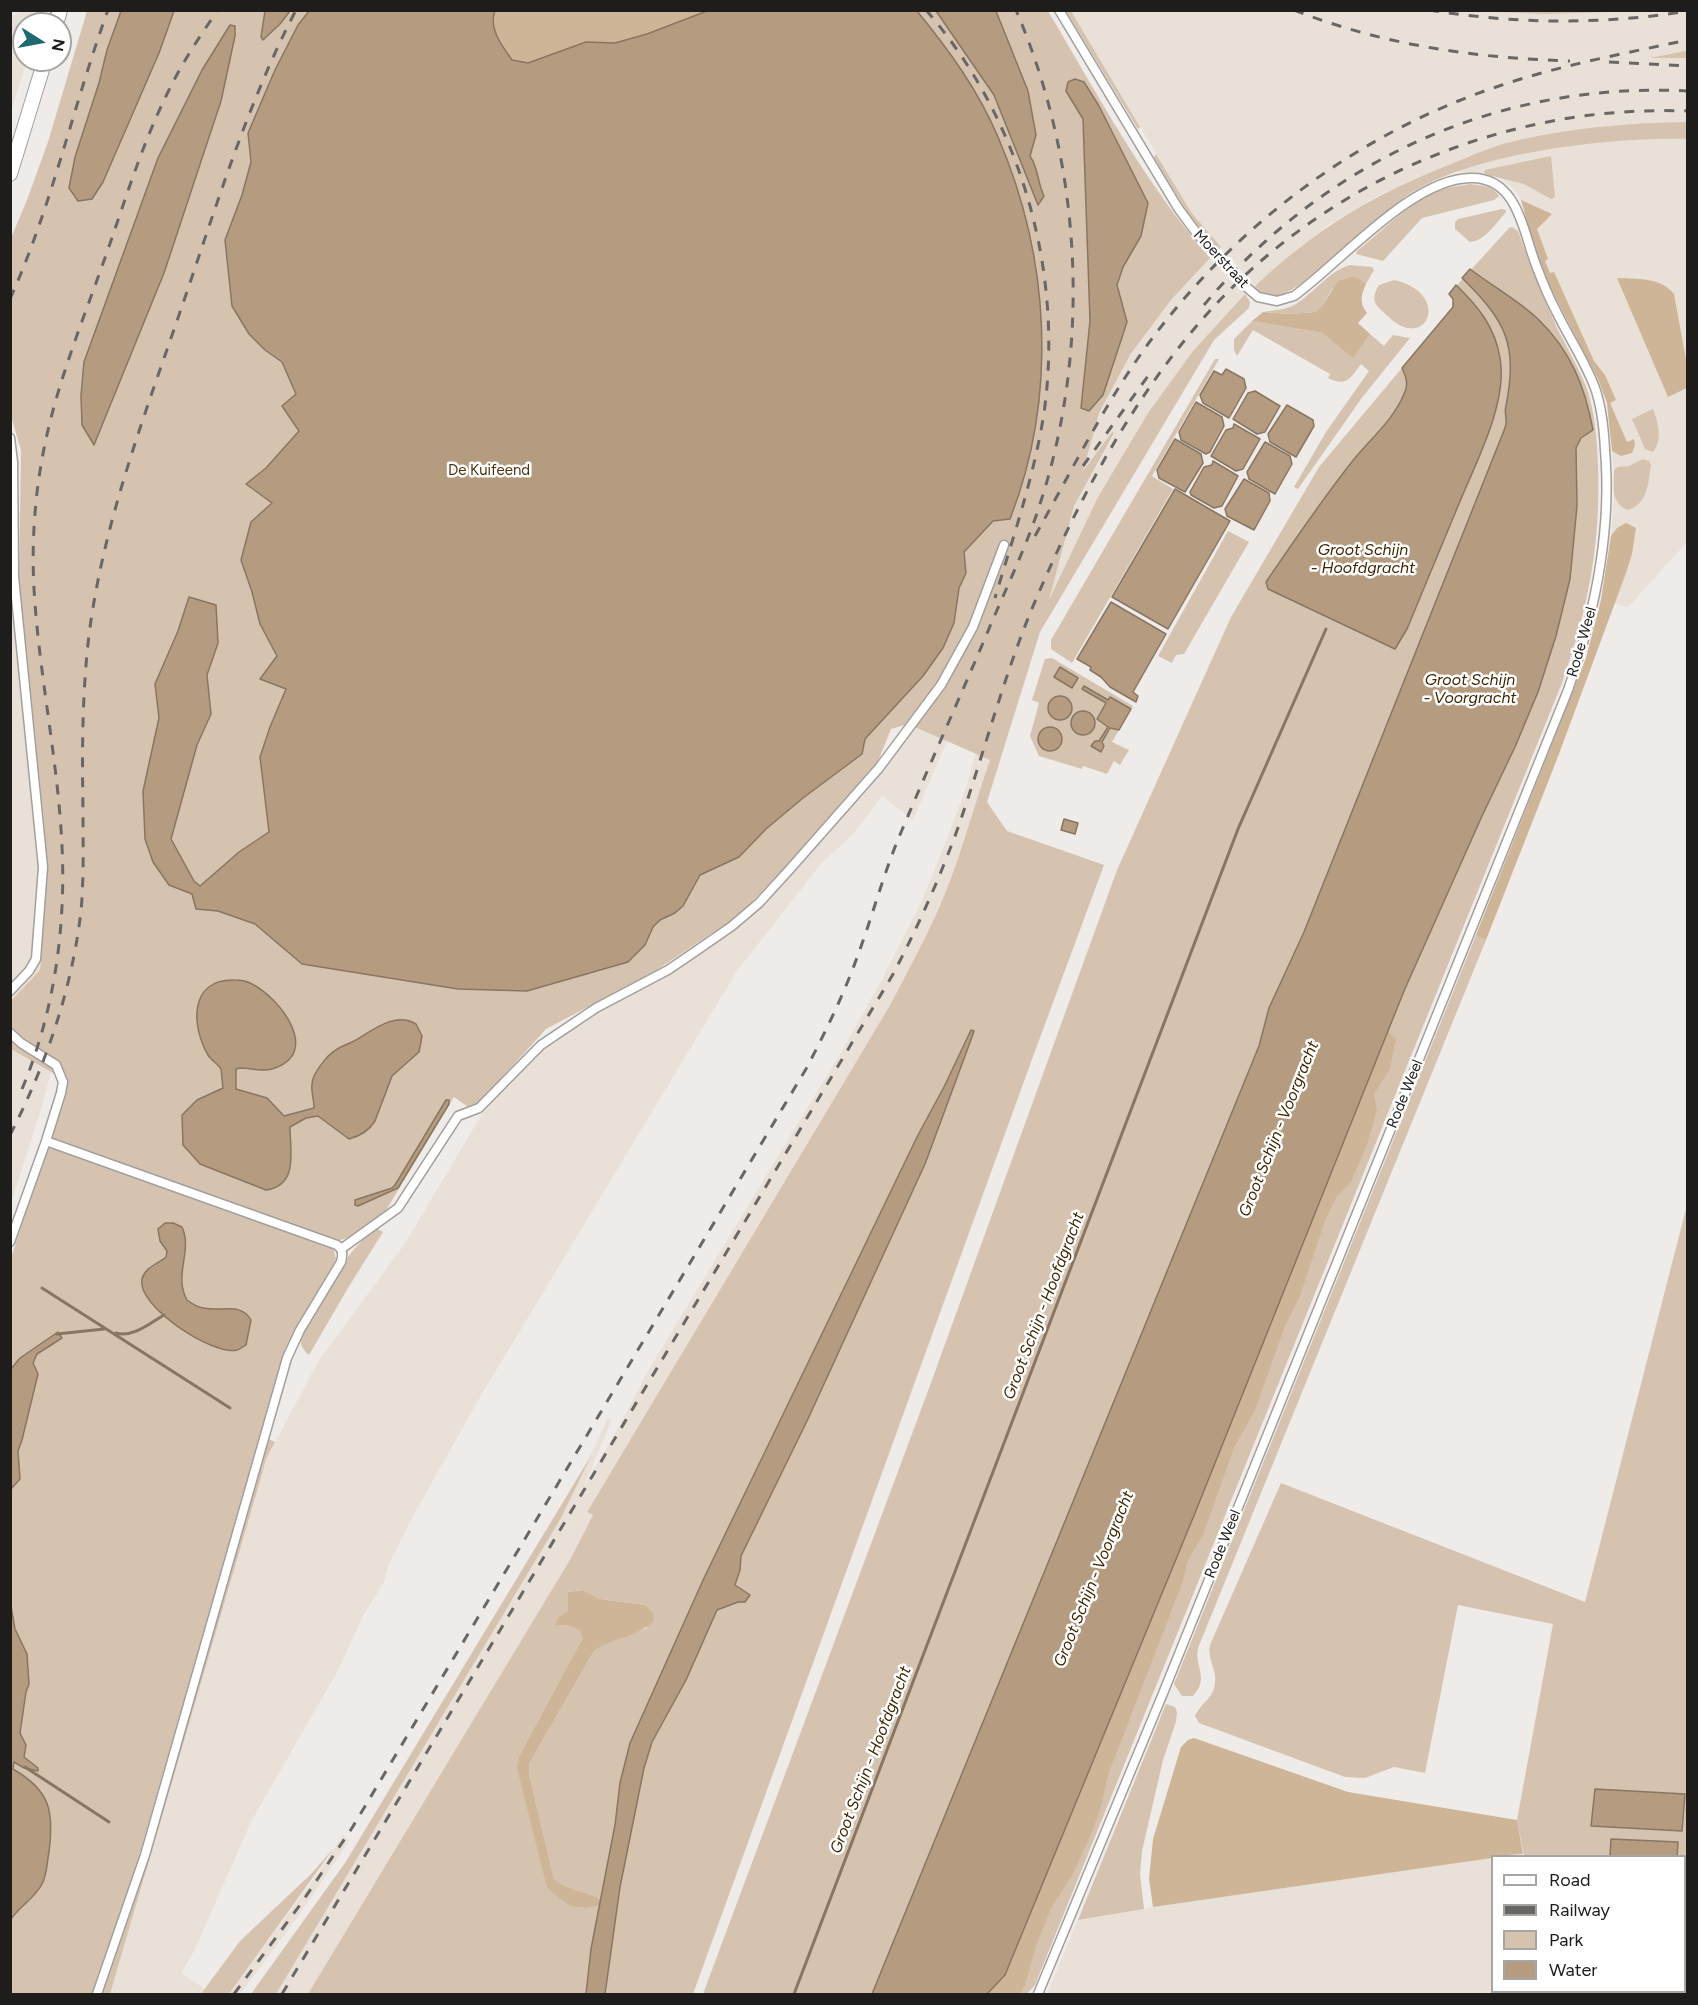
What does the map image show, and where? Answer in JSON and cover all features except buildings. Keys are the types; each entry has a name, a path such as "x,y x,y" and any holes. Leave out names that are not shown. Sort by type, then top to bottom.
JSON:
{"main road":[{"path":"10,174 41,72"}],"street":[{"name":"Moerstraat","path":"1059,10 1178,208 1203,241 1258,297 1277,301 1294,296 1395,211 1428,188 1452,180 1473,177 1496,184"},
{"name":"Rode Weel","path":"1038,1995 1540,761 1568,690 1591,617 1601,565 1606,517 1606,462 1600,407 1589,372 1546,292 1514,202 1506,191 1496,184"},
{"path":"10,438 14,462 14,577 43,867 36,959 29,971 10,991"},
{"path":"341,1249 398,1208 458,1116 479,1108 541,1045 596,1008 668,970 732,926 759,903 879,768 941,685 974,627 1004,545"},
{"path":"10,1033 21,1043 56,1065 63,1082 46,1142 10,1242"},
{"path":"46,1142 337,1245 343,1255 300,1330 287,1358 145,1855 97,1995"}],"shaded area":[{"path":"495,10 707,11 647,34 615,43 586,42 528,63 512,60 504,49 493,23"},
{"path":"1071,11 1687,11 1687,51 1654,57 1687,58 1687,542 1628,607 1601,600 1611,536 1614,496 1614,470 1607,403 1598,379 1551,289 1537,255 1521,200 1514,189 1501,178 1486,174 1458,172 1454,163 1377,196 1327,226 1255,286 1191,212"},
{"path":"11,17 12,72 23,72 11,112"},
{"path":"1521,200 1552,214 1537,229 1548,259 1545,261 1550,273 1554,272 1594,361 1605,375 1616,400 1610,403 1627,442 1634,439 1635,445 1632,453 1621,456 1612,451 1607,403 1598,379 1551,289 1537,255"},
{"path":"1210,258 1245,294 1193,351 1148,413 1098,497 1023,660 964,842 945,893 917,955 889,1007 587,1511 593,1515 571,1558 308,1994 276,1994 561,1518 608,1418 612,1419 582,1491 648,1371 843,1049 879,985 919,907 947,839 967,785 985,720 1068,517 1114,434 1112,432 1079,479 949,737 913,820 882,796 854,833 820,865 737,971 483,1392 414,1514 388,1566 384,1582 364,1614 337,1672 251,1822 194,1951 181,1973 205,1989 201,1994 110,1994 266,1459 319,1360 404,1245 482,1114 504,1084 536,1052 603,1008 673,971 709,947 754,911 834,826 933,701 1130,355 1171,300"},
{"path":"1352,277 1359,278 1366,284 1362,299 1367,313 1358,323 1370,334 1353,358 1322,333 1252,321 1263,312 1290,314 1315,312 1322,306 1338,281"},
{"path":"1617,278 1655,282 1669,288 1674,294 1687,365 1687,388 1668,397"},
{"path":"11,511 20,512 19,579 46,843 47,876 40,970 11,1002"},
{"path":"1626,523 1636,528 1626,573 1559,754 1486,940 1476,935 1586,658 1601,600 1611,536 1617,528"},
{"path":"11,1024 51,1072 11,1203"},
{"path":"1388,1031 1396,1039 1390,1069 1374,1094 1377,1110 1368,1142 1351,1182 1337,1196 1326,1218 1300,1296 1285,1326 1255,1410 1234,1448 1203,1535 1188,1560 1183,1581 1108,1775 1101,1807 1092,1832 1072,1876 1051,1908 1020,1994 987,1994 1005,1975 1195,1513"},
{"path":"583,1590 600,1599 645,1605 653,1613 654,1621 640,1631 594,1651 529,1764 529,1774 554,1879 602,1900 601,1905 588,1908 570,1906 547,1888 517,1768 519,1756 582,1639 580,1631 571,1626 555,1625 558,1617 568,1611 568,1592"},
{"path":"1194,1738 1348,1792 1517,1820 1523,1854 1491,1855 1491,1858 1153,1907 1149,1879 1153,1839 1181,1747"},
{"path":"343,1835 349,1841 299,1915 240,1994 229,1994 319,1872"},
{"path":"1491,1858 1491,1993 1686,1993 1687,1908 1687,1994 1047,1994 1078,1920"}],"green space":[{"path":"1473,10 1639,11 1545,14"},
{"name":"De Kuifeend","path":"87,11 1048,11 1143,169 1186,230 1210,258 1171,300 1130,355 1099,413 1083,471 1112,432 1114,433 1074,506 1049,600 1098,497 1148,413 1193,351 1245,294 1250,302 1249,308 1214,340 1040,632 987,802 1007,831 1104,865 693,1994 605,1994 620,1887 644,1768 652,1742 686,1680 725,1591 659,1695 608,1892 602,1900 554,1879 529,1774 529,1764 594,1651 603,1645 647,1628 645,1605 600,1599 583,1590 568,1592 568,1611 558,1617 556,1625 571,1626 580,1631 582,1639 519,1756 547,1888 588,1908 601,1905 591,1949 586,1994 308,1994 571,1558 593,1515 587,1512 889,1007 946,891 990,760 908,724 891,729 878,761 788,865 738,916 652,973 546,1029 476,1106 471,1109 454,1097 385,1212 347,1238 337,1241 333,1247 336,1259 334,1264 285,1349 122,1914 92,1994 11,1994 11,1258 66,1087 65,1080 11,1049 10,1002 40,970 47,876 46,843 19,579 21,450 11,416 11,238 48,142 69,72 72,72 72,61","holes":["971,1030 973,1031 925,1164 807,1421 751,1534 730,1524"]},
{"path":"1066,11 1071,11 1140,127 1138,129"},
{"path":"1687,51 1687,58 1650,58"},
{"path":"1687,122 1687,139 1579,145 1538,151 1461,170 1428,184 1401,200 1322,269 1289,291 1274,297 1259,291 1255,286 1301,247 1347,214 1423,175 1486,150 1529,138 1574,130 1619,125"},
{"path":"1156,154 1191,212 1221,247 1218,251 1189,215 1154,158"},
{"path":"1551,156 1555,197 1551,199 1524,184 1484,174 1485,170"},
{"path":"1470,184 1490,188 1499,196 1494,200 1422,218 1383,261 1356,254 1417,202 1442,190"},
{"path":"1502,209 1506,212 1490,231 1475,241 1470,242 1455,229 1455,222 1458,219"},
{"path":"1512,227 1518,231 1557,328 1584,381 1594,417 1598,465 1597,521 1591,576 1579,629 1562,683 1035,1985 1027,1994 703,1994 928,1391 1117,870 1231,617 1319,467 1453,307 1453,299 1449,294"},
{"path":"1350,265 1372,267 1374,270 1366,284 1359,278 1332,289 1322,306 1315,312 1290,314 1263,312 1284,309 1296,304 1328,277"},
{"path":"1394,280 1421,293 1427,302 1429,311 1422,325 1414,328 1401,326 1376,304 1375,295 1379,285"},
{"path":"1252,321 1322,333 1353,357 1370,334 1384,346 1393,335 1410,338 1361,399 1298,489 1294,487 1326,432 1369,371 1361,364 1347,380 1334,381 1328,378 1330,374 1253,330 1237,356 1234,350 1234,339"},
{"path":"1215,359 1219,359 1152,476 1173,489 1072,663 1051,649 1051,640"},
{"path":"1653,409 1659,437 1653,452 1645,449 1632,419"},
{"path":"1643,459 1649,461 1651,465 1648,486 1640,503 1628,510 1618,503 1614,493 1614,470"},
{"path":"1228,531 1249,542 1184,654 1176,655 1172,663 1158,656"},
{"path":"1052,658 1133,706 1112,742 1129,750 1120,765 1114,761 1107,774 1039,756 1030,736 1039,703 1032,700 1045,659"},
{"path":"1476,935 1486,940 1198,1648 1201,1678 1198,1689 1193,1696 1182,1696 1174,1684"},
{"path":"1687,1205 1687,1908 1686,1855 1524,1855 1517,1820 1553,1624 1458,1605 1425,1773 1394,1767 1365,1778 1345,1777 1199,1723 1195,1716 1214,1688 1215,1674 1209,1650 1210,1645 1281,1483 1585,1602"},
{"path":"376,1228 383,1232 309,1355 301,1345 302,1332 343,1263"},
{"path":"267,1438 275,1442 266,1459 110,1994 99,1994 120,1944 142,1875"},
{"path":"592,1454 561,1518 276,1994 251,1994 345,1863"},
{"path":"1166,1704 1175,1707 1176,1722 1163,1760 1142,1851 1140,1874 1144,1909 1078,1920"},
{"path":"334,1848 229,1994 201,1994 240,1941 311,1874"}],"water":[{"path":"121,11 174,11 159,53 103,182 92,199 78,201 69,188 75,157"},
{"path":"265,11 290,11 263,40 261,37"},
{"path":"309,11 495,11 493,24 504,49 512,60 528,63 586,42 615,43 647,34 707,11 917,11 962,71 990,120 1015,183 1029,230 1042,327 1041,376 1036,424 1025,472 1010,519 993,521 964,552 966,573 959,588 954,623 943,648 923,676 865,739 862,754 803,798 766,829 739,857 700,875 683,906 653,927 645,945 628,962 527,991 458,989 302,964 255,924 218,911 196,909 192,894 169,885 153,862 145,839 143,791 159,718 155,684 178,631 189,597 216,605 218,643 207,675 211,714 197,745 171,839 194,881 200,886 239,852 269,832 260,757 286,689 260,679 277,656 260,624 241,560 251,522 272,503 246,484 266,468 299,431 282,406 296,394 282,362 265,350 249,334 232,306 225,240 242,195 251,162 248,133 275,70 298,25"},
{"path":"936,11 996,11 1028,91 1036,135 1030,156 1044,196 1038,205 994,95"},
{"path":"230,25 235,26 235,36 221,101 164,273 94,445 82,425 81,396 84,362 158,158 202,70"},
{"path":"1075,79 1084,82 1099,106 1148,203 1141,236 1123,267 1117,285 1127,322 1103,395 1089,411 1081,408 1090,321 1083,119 1066,91 1068,82"},
{"name":"Groot Schijn - Voorgracht","path":"1470,269 1530,312 1550,331 1575,370 1586,399 1593,430 1581,438 1576,448 1577,506 1570,579 1556,636 1538,692 1404,991 1195,1513 1005,1975 987,1994 872,1994 1259,1046 1269,1008 1304,932 1505,429 1510,366 1509,350 1505,335 1489,307 1462,278"},
{"name":"Groot Schijn - Hoofdgracht","path":"1456,285 1478,309 1494,336 1500,358 1499,395 1495,414 1481,453 1407,629 1395,649 1268,589 1266,582 1340,477 1394,413 1407,384 1402,368 1453,307 1453,299 1449,294"},
{"path":"1226,369 1244,379 1246,388 1229,418 1203,403 1200,395 1214,371 1222,375"},
{"path":"1255,391 1280,406 1265,432 1257,434 1233,419 1248,393"},
{"path":"1196,402 1222,417 1224,426 1210,452 1206,454 1181,440 1179,432"},
{"path":"1287,405 1313,420 1314,426 1296,457 1270,442 1268,434"},
{"path":"1234,424 1260,439 1243,469 1236,471 1211,456 1226,430 1233,428"},
{"path":"1175,439 1201,454 1203,463 1185,492 1159,478 1157,470"},
{"path":"1265,442 1290,456 1292,464 1275,494 1249,479 1247,472"},
{"path":"1213,461 1238,476 1222,506 1214,508 1191,495 1190,492 1204,467 1212,465"},
{"path":"1244,479 1269,493 1270,501 1254,530 1227,516 1225,509"},
{"path":"1175,489 1230,521 1168,629 1112,597"},
{"path":"1111,602 1166,634 1133,692 1138,696 1136,702 1110,687 1090,670 1091,667 1077,659"},
{"path":"1060,667 1078,678 1072,688 1054,677"},
{"path":"1084,686 1108,700 1110,697 1131,709 1119,730 1110,728 1102,742 1104,746 1101,752 1091,746 1095,741 1099,741 1108,727 1097,719 1106,703 1082,689"},
{"path":"1060,696 1069,699 1072,708 1069,717 1060,720 1051,717 1048,708 1051,699"},
{"path":"1083,711 1092,714 1095,723 1092,732 1083,735 1074,732 1071,723 1074,714"},
{"path":"1050,727 1059,730 1062,739 1059,748 1050,751 1041,748 1038,739 1041,730"},
{"path":"1064,819 1078,823 1075,834 1061,830"},
{"path":"234,980 248,982 263,991 284,1013 292,1026 295,1039 294,1051 287,1062 268,1070 236,1069 236,1089 267,1098 284,1116 314,1108 312,1088 314,1076 325,1060 339,1048 393,1021 401,1020 416,1024 422,1036 419,1052 392,1076 375,1121 370,1128 349,1139 318,1116 306,1118 290,1127 291,1156 288,1174 277,1187 266,1190 200,1164 183,1145 182,1115 197,1100 223,1088 221,1069 209,1057 202,1043 197,1018 198,1006 209,987 219,982"},
{"path":"971,1030 974,1031 972,1037 925,1164 807,1421 741,1556 740,1570 735,1585 750,1595 745,1602 738,1602 717,1610 686,1680 652,1742 644,1768 620,1887 605,1994 586,1994 591,1949 615,1825 620,1783 630,1743 704,1578"},
{"path":"446,1100 449,1100 449,1104 398,1188 358,1206 355,1205 355,1200 395,1185"},
{"path":"165,1223 173,1223 182,1227 185,1236 182,1281 187,1300 196,1306 205,1308 231,1309 246,1313 251,1320 246,1345 243,1347 237,1350 226,1350 195,1337 163,1315 143,1290 144,1275 166,1257 167,1251 160,1241 158,1229"},
{"path":"58,1332 62,1338 37,1354 33,1363 38,1374 18,1451 20,1479 11,1489 11,1369 20,1358"},
{"path":"11,1606 15,1629 27,1654 29,1684 20,1733 26,1745 24,1757 38,1768 38,1771 24,1768 14,1762 13,1769 26,1777 42,1794 50,1814 51,1825 44,1880 35,1894 11,1919"},
{"path":"1595,1789 1685,1794 1682,1831 1591,1826"},
{"path":"1611,1839 1678,1842 1677,1855 1610,1855"}],"waterway":[{"name":"Groot Schijn - Hoofdgracht","path":"794,1994 1238,829 1326,629"},
{"path":"42,1288 230,1408"},
{"path":"116,1333 135,1332 164,1315"},
{"path":"57,1334 104,1329"},
{"path":"25,1767 109,1822"}],"railway":[{"path":"10,299 38,228 108,10"},
{"path":"22,1089 42,1031 56,970 63,877 60,814 34,589 34,528 41,466 61,383 142,152 173,81 218,10"},
{"path":"10,1135 35,1081 56,1026 77,940 83,886 85,679 95,594 114,512 139,431 232,159 262,83 296,10"},
{"path":"926,10 959,53 987,99 1010,148 1028,200 1041,252 1047,306 1049,360 1044,413 1035,460 995,598"},
{"path":"234,1994 300,1905 352,1828 806,1069 848,982 896,845 1029,534 1057,443 1067,381 1073,318 1072,255 1066,192 1055,130 1038,69 1016,10"},
{"path":"1294,10 1361,32 1429,48 1499,57 1570,61"},
{"path":"1429,10 1494,18 1558,21 1623,19 1688,11"},
{"path":"1035,536 1103,414 1148,344 1183,300 1221,259 1262,221 1305,187 1351,156 1400,128 1450,104 1548,71 1688,40"},
{"path":"1609,62 1688,66"},
{"path":"1204,305 1252,254 1304,209 1360,171 1420,140 1483,116 1549,100 1618,91 1688,91"},
{"path":"282,1994 892,976 918,925 948,854 1010,666 1031,611 1066,532 1107,455 1179,347 1207,314 1255,266 1308,224 1365,189 1425,159 1488,137 1553,121 1620,112 1688,111"},
{"path":"1083,466 1148,376"}]}
